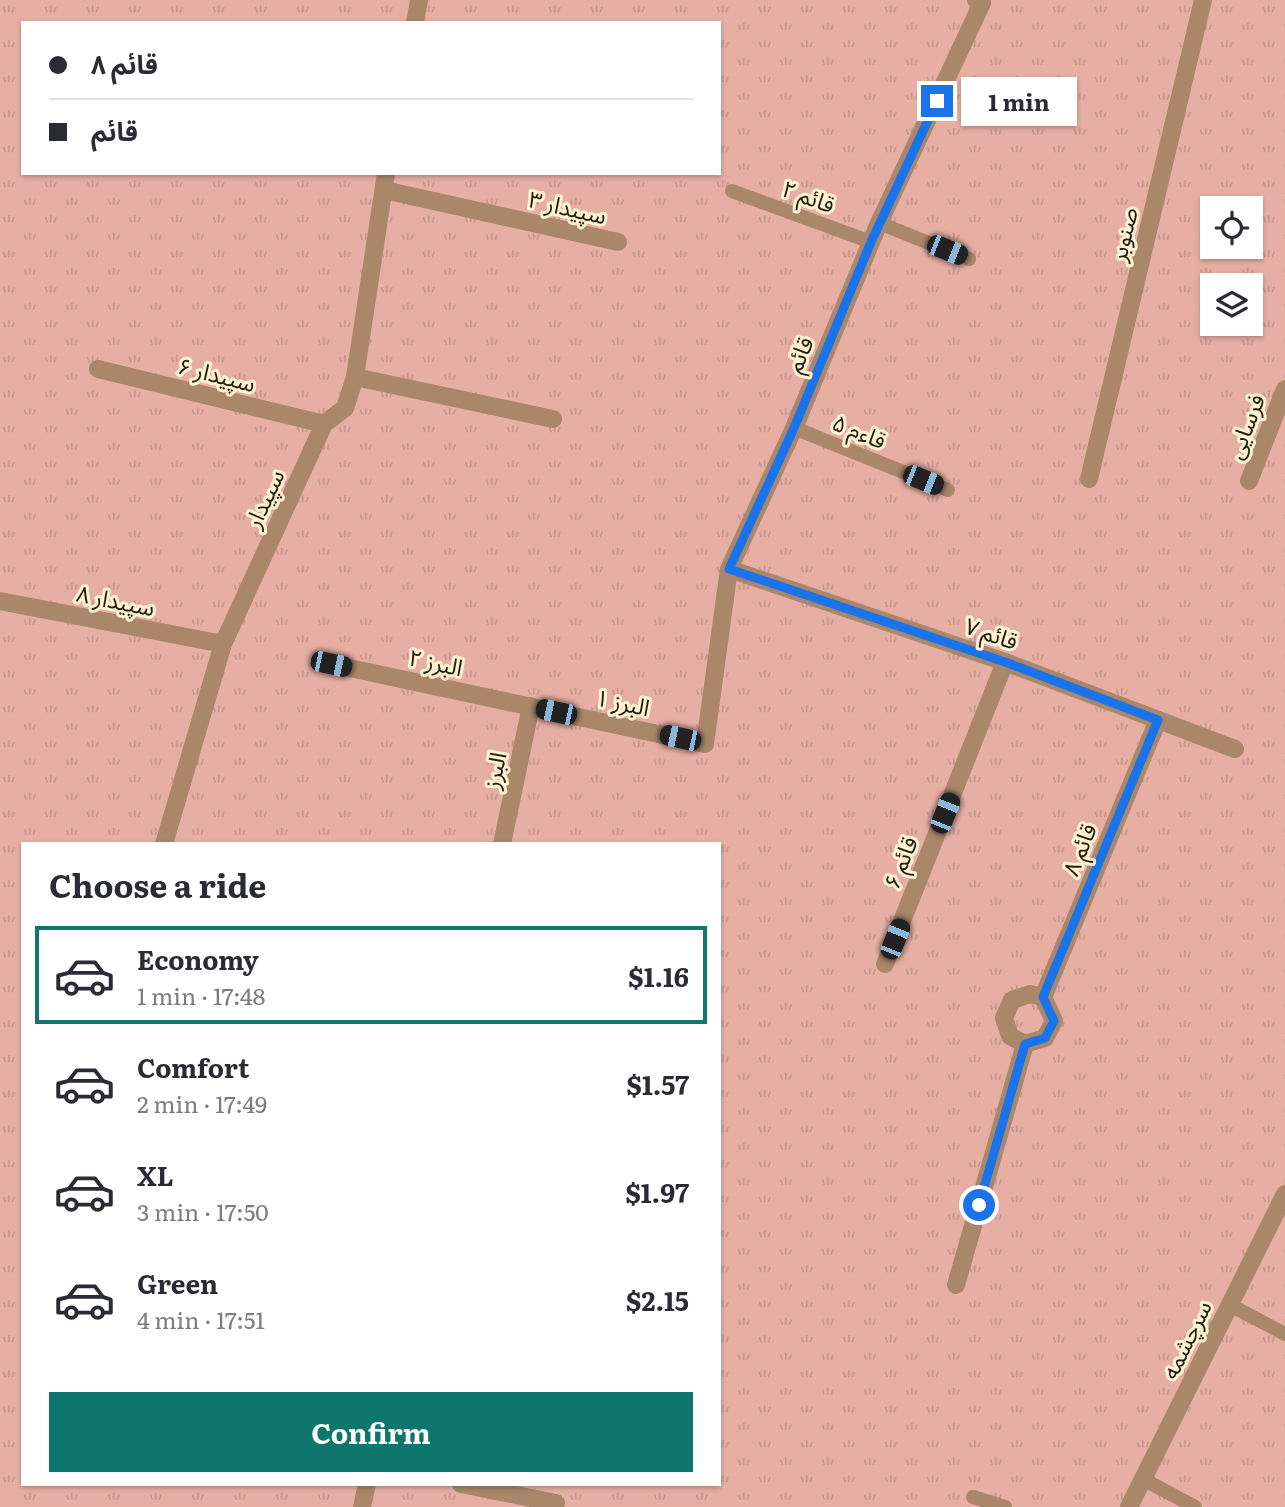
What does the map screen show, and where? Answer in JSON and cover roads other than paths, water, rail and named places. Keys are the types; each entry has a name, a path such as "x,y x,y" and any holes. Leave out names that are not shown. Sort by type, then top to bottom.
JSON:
{"street":[{"path":"415,21 419,0"},
{"name":"قائم","path":"705,744 729,569 794,428 879,223 982,3 976,0"},
{"name":"صنوبر","path":"1089,479 1203,0"},
{"name":"سپیدار ۳","path":"385,181 618,242"},
{"name":"سپیدار","path":"165,842 223,644 324,424 345,408 355,377 385,181"},
{"name":"سپیدار ۶","path":"98,369 324,424"},
{"path":"355,377 553,419"},
{"name":"فرسایی","path":"1249,481 1285,389"},
{"name":"قائم ۷","path":"729,569 1005,662 1235,749"},
{"name":"سپیدار ۸","path":"0,601 223,644"},
{"name":"قائم ۶","path":"885,964 1005,662"},
{"name":"البرز ۲","path":"331,664 531,706"},
{"name":"البرز ۱","path":"531,706 705,744"},
{"name":"البرز","path":"502,842 531,706"},
{"name":"قائم ۸","path":"1043,997 1158,720"},
{"path":"1030,994 1043,997 1054,1021 1045,1038 1025,1044 1010,1036 1004,1017 1012,1000 1030,994"},
{"path":"956,1285 1025,1044"},
{"name":"سرچشمه","path":"1129,1507 1285,1194"},
{"path":"362,1507 366,1486"},
{"path":"471,1486 556,1503"}],"lane":[{"name":"قائم ۲","path":"732,191 871,242"},
{"path":"879,223 969,259"},
{"name":"قاءم ۵","path":"794,428 948,490"},
{"path":"1230,1306 1285,1334"},
{"path":"1143,1479 1195,1507"},
{"path":"972,1497 1004,1507"}]}
